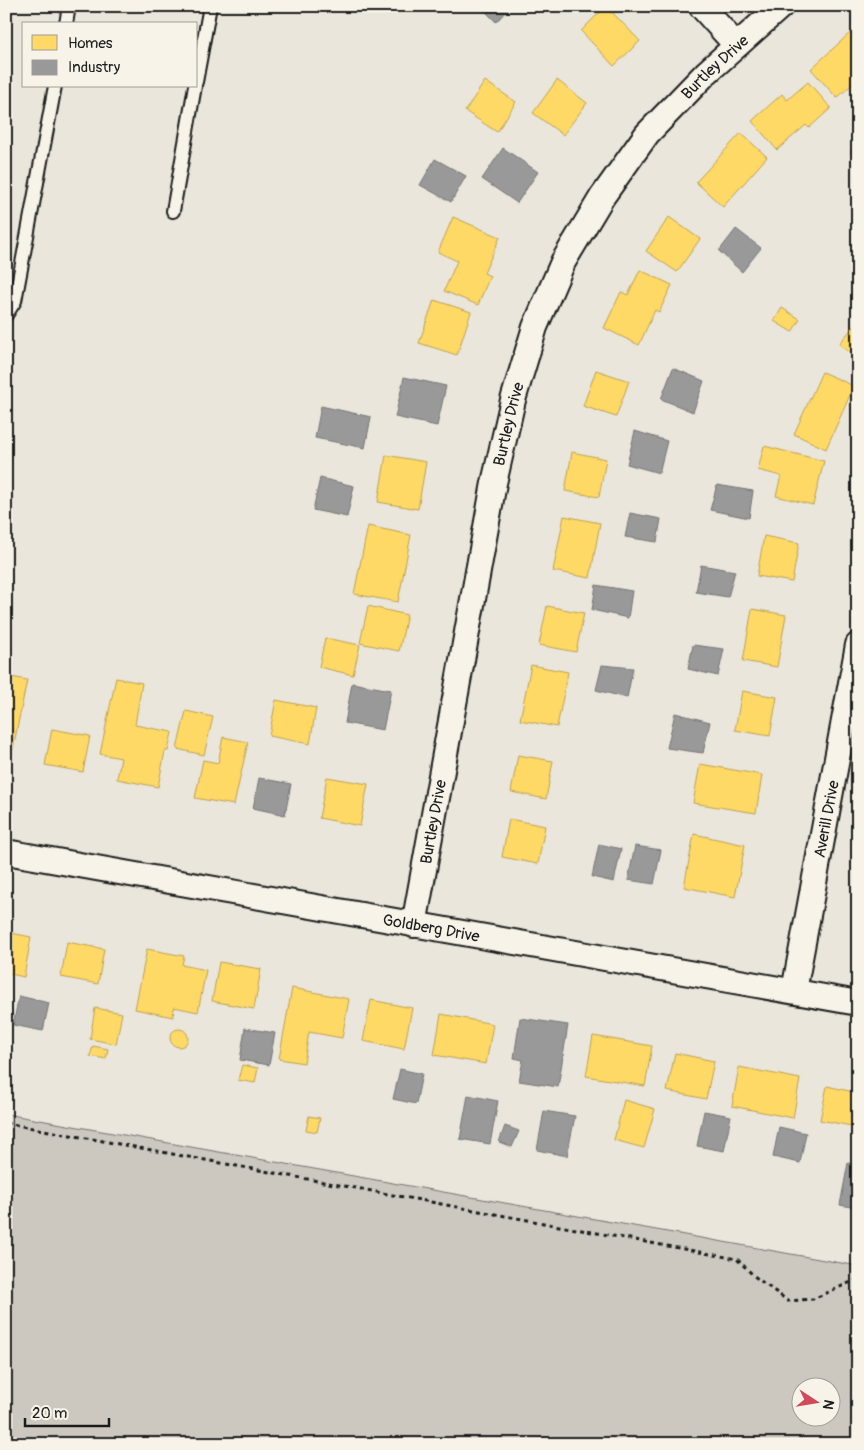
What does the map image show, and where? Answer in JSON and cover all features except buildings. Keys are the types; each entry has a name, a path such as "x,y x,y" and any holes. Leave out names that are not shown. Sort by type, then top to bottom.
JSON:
{"street":[{"path":"702,6 736,45"},
{"name":"Burtley Drive","path":"414,925 494,483 513,400 535,327 563,262 602,197 647,134 706,73 781,6"},
{"name":"Averill Drive","path":"794,991 858,645"},
{"name":"Goldberg Drive","path":"6,852 858,1002"}],"lane":[{"path":"66,22 69,6"},
{"path":"198,71 210,6"},
{"path":"6,315 16,301 55,88"},
{"path":"173,211 196,88"}],"path":[{"path":"6,1123 737,1259 754,1276 788,1301 813,1299 858,1279"}],"shaded area":[{"path":"6,1114 858,1266 858,1444 6,1444"}]}
